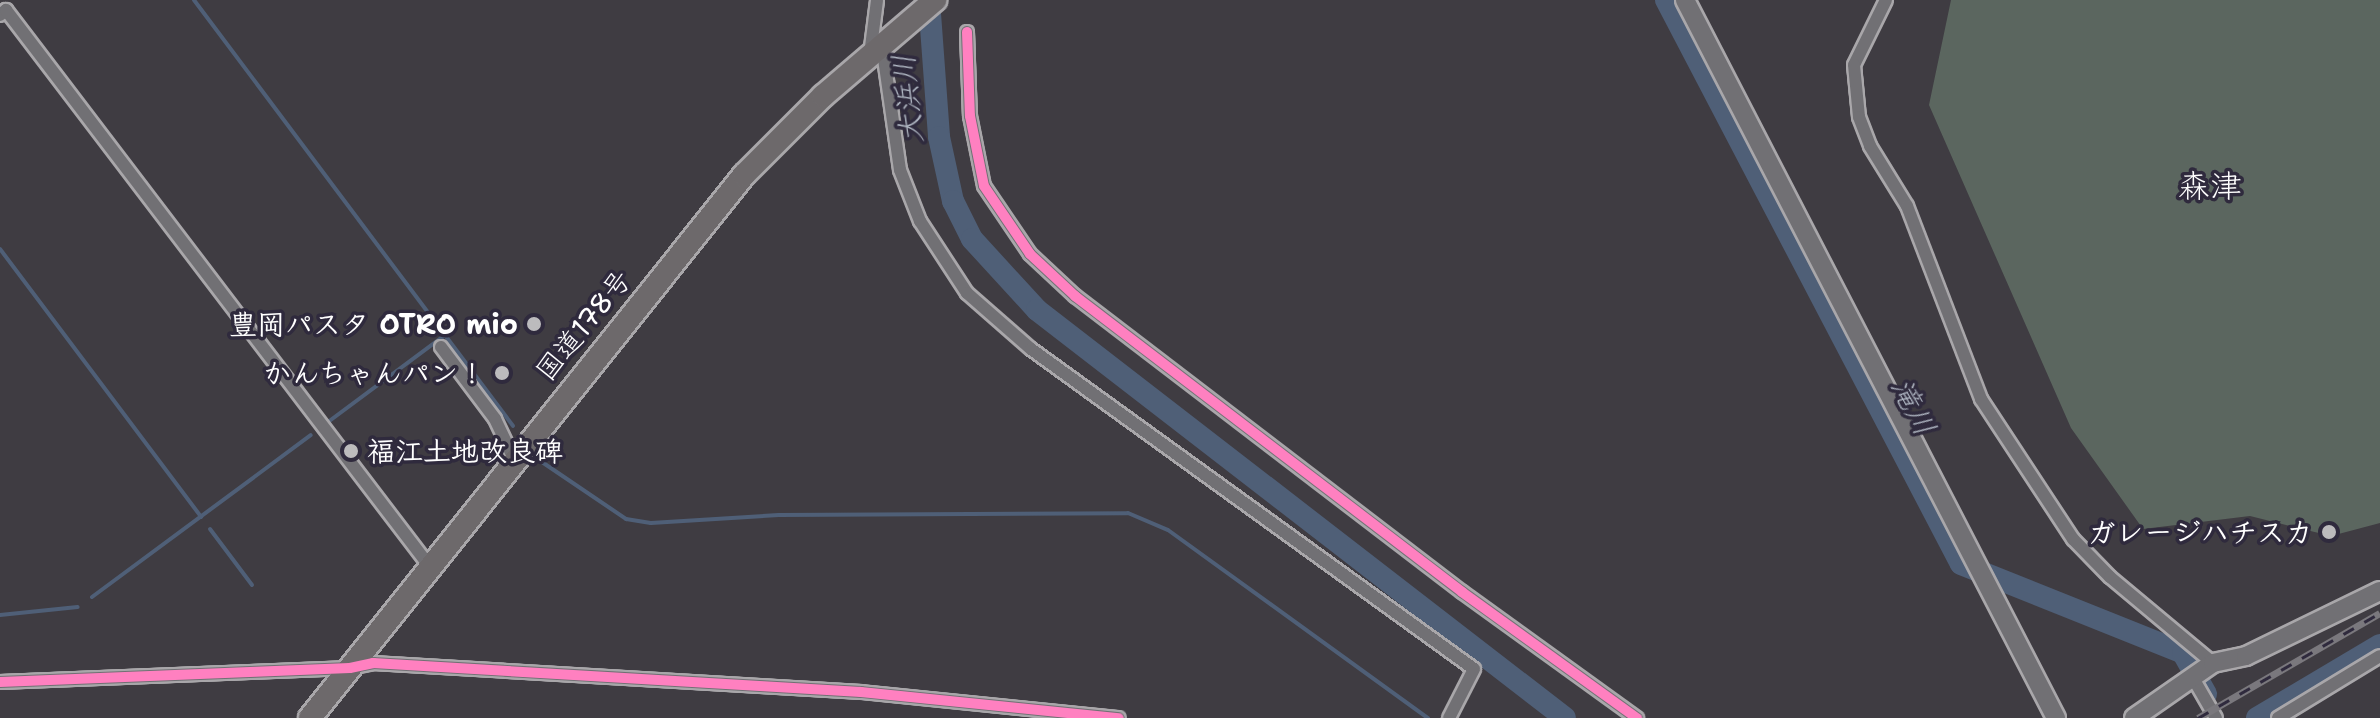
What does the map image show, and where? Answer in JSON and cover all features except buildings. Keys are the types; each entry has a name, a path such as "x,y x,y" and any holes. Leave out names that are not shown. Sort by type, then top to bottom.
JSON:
{"highway":[{"name":"国道178号","path":"310,718 744,175 883,44 935,0"}],"street":[{"path":"877,0 900,170 920,221 967,293 1031,349 1474,669 1449,718"},
{"path":"1685,0 2056,718"},
{"path":"1886,0 1854,65 1859,117 1907,206 1981,399 2073,539 2128,594 2213,663"},
{"path":"0,15 6,10 430,567"},
{"path":"967,32 970,116 984,186 1030,254 1075,296 1462,592 1637,718"},
{"path":"441,347 495,419 514,459"},
{"path":"2134,718 2213,663 2246,656 2380,591"},
{"path":"2278,718 2380,656"},
{"path":"0,682 346,673 373,663 846,691 1119,718"},
{"path":"2193,678 2216,718"}],"shaded area":[{"path":"1951,0 2380,0 2380,523 2331,536 2250,516 2143,529 2071,428 1929,105"}],"waterway":[{"path":"194,0 513,426"},
{"name":"大浜川","path":"929,0 939,137 953,201 972,239 1037,310 1565,718"},
{"name":"滝川","path":"1666,0 1961,564 2183,653 2206,694"},
{"path":"0,249 201,517"},
{"path":"328,422 445,335"},
{"path":"92,597 311,435"},
{"path":"536,458 626,519 651,523 779,515 1128,513 1168,530 1428,718"},
{"path":"210,529 252,585"},
{"path":"0,615 78,607"},
{"name":"滝川","path":"2257,718 2380,645"}],"railway":[{"path":"2198,718 2380,613"}],"cycle path":[{"path":"967,32 970,116 984,186 1030,254 1075,296 1462,592 1637,718"},
{"path":"0,682 350,668 373,663 861,692 1119,718"}],"place":[{"name":"豊岡パスタ OTRO mio","path":"534,324"},
{"name":"かんちゃんパン！","path":"502,373"},
{"name":"福江土地改良碑","path":"351,451"},
{"name":"ガレージハチスカ","path":"2329,532"}],"district":[{"name":"森津","path":"2210,186"}]}
